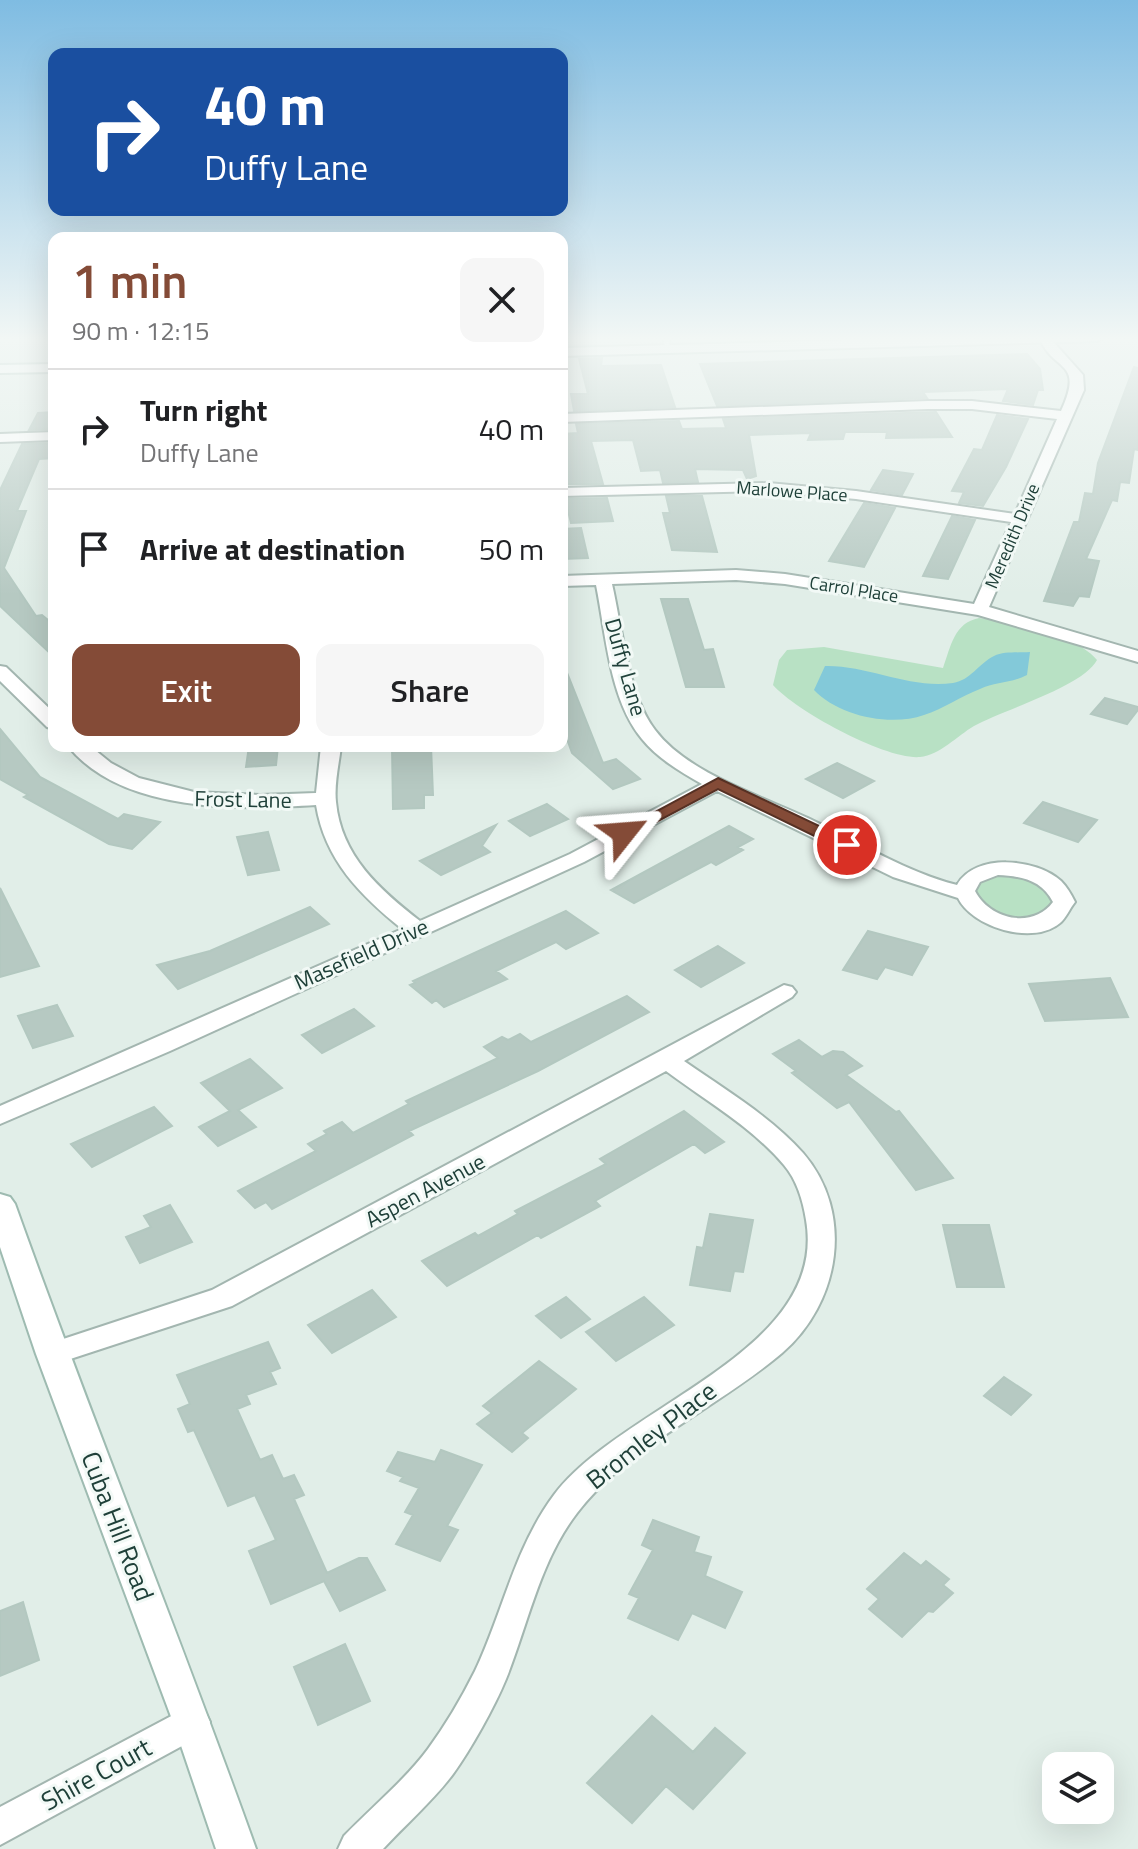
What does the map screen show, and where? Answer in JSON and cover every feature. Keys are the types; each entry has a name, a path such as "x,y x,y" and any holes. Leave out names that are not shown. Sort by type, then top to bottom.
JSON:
{"street":[{"name":"Meredith Drive","path":"980,610 1063,423"},
{"path":"0,438 48,436"},
{"name":"Marlowe Place","path":"568,492 768,487 856,495 1021,519"},
{"name":"Carrol Place","path":"568,581 736,575 785,579 980,610 1138,657"},
{"name":"Duffy Lane","path":"603,580 633,709 648,735 671,756 718,783 924,883 963,893"},
{"path":"0,671 48,717"},
{"name":"Frost Lane","path":"84,752 97,765 172,796 214,801 326,798"},
{"path":"330,752 326,798 330,830 341,854 356,878 416,929"},
{"name":"Masefield Drive","path":"0,1116 577,858 718,783"},
{"name":"Aspen Avenue","path":"52,1354 222,1298 667,1060 784,992"},
{"name":"Bromley Place","path":"357,1849 440,1762 489,1679 533,1559 566,1503 615,1456 773,1344 805,1305 819,1272 823,1238 816,1199 796,1162 769,1134 667,1060"},
{"name":"Cuba Hill Road","path":"0,1204 9,1254 52,1354 192,1722 236,1849"},
{"name":"Shire Court","path":"0,1827 192,1722"}],"green space":[{"path":"979,618 1059,636 1097,660 1089,670 1059,689 974,726 941,749 920,757 886,751 842,732 801,708 773,685 779,660 787,650 824,647 943,668 959,630"},
{"path":"1001,873 1040,881 1055,904 1032,916 1014,918 996,913 974,899 974,885 980,879"}],"water":[{"path":"1030,652 1027,675 986,687 911,718 866,717 837,707 814,690 825,666 857,669 920,683 953,683 965,679 994,656"}],"building":[{"path":"33,423 48,423 48,429 29,430"},
{"path":"680,423 682,429 726,428 724,423 943,423 952,437 886,438 887,432 845,432 843,439 808,440 811,433 749,435 756,476 747,479 743,470 695,469 698,482 663,483 660,470 641,471 633,440 591,441 603,484 568,484 568,434 578,433 576,424"},
{"path":"993,423 1026,423 1006,467 983,506 959,503 964,492 952,491 974,449 982,450"},
{"path":"1113,423 1138,423 1138,450 1134,449 1129,483 1120,482 1117,501 1112,500 1086,559 1099,561 1089,597 1079,596 1073,606 1044,601 1074,522 1079,522 1085,493 1093,494 1098,463"},
{"path":"48,443 48,458 39,459 17,511 26,511 4,568 36,616 42,615 48,620 48,651 0,606 0,490 22,444"},
{"path":"883,470 913,474 902,495 871,490"},
{"path":"666,496 702,496 717,552 672,550 663,513 670,513"},
{"path":"607,498 613,521 571,523 568,499"},
{"path":"864,503 895,508 864,567 829,561"},
{"path":"952,516 975,520 948,579 923,576"},
{"path":"581,528 588,558 568,559 568,529"},
{"path":"661,599 688,599 704,650 713,649 724,687 686,687"},
{"path":"568,675 603,763 616,759 640,779 613,789 572,753 568,742"},
{"path":"1105,698 1138,707 1138,710 1127,724 1091,714"},
{"path":"0,729 40,777 118,819 124,814 160,822 132,849 109,844 24,797 28,795 0,779"},
{"path":"248,752 277,752 276,765 246,767"},
{"path":"392,752 431,752 433,795 424,795 424,808 393,809"},
{"path":"837,763 874,781 843,798 806,779"},
{"path":"1043,802 1097,820 1078,842 1024,823"},
{"path":"547,804 568,819 530,836 509,821"},
{"path":"496,825 482,846 490,852 441,875 420,861"},
{"path":"729,826 753,839 738,847 743,850 716,865 711,862 634,903 611,890"},
{"path":"268,832 279,870 248,875 237,837"},
{"path":"0,888 39,966 0,977"},
{"path":"310,907 329,924 178,989 157,965 210,951"},
{"path":"566,911 598,933 566,949 556,942 496,971 507,979 444,1007 436,1000 432,1003 410,985 415,983 413,981"},
{"path":"868,931 928,947 912,975 885,967 877,979 843,970"},
{"path":"718,946 744,963 701,987 675,970"},
{"path":"1110,978 1128,1017 1045,1021 1029,984"},
{"path":"627,996 649,1012 538,1071 409,1131 413,1135 272,1209 266,1202 255,1208 238,1191 316,1151 308,1144 327,1134 324,1131 342,1122 353,1133 409,1104 406,1101 498,1058 484,1047 502,1037 508,1040 520,1034 531,1042"},
{"path":"57,1005 73,1036 33,1048 18,1016"},
{"path":"354,1009 374,1026 322,1053 302,1035"},
{"path":"799,1040 822,1057 833,1051 843,1052 862,1066 846,1075 896,1112 899,1111 953,1178 916,1190 849,1102 837,1108 773,1054"},
{"path":"250,1059 282,1088 238,1110 256,1127 218,1146 199,1127 230,1111 201,1083"},
{"path":"154,1107 172,1126 92,1167 71,1144"},
{"path":"684,1111 724,1142 705,1153 694,1144 595,1201 600,1206 541,1238 538,1235 447,1286 422,1261 475,1233 478,1236 518,1214 515,1211 606,1164 600,1159"},
{"path":"170,1205 192,1242 140,1263 126,1237 151,1227 144,1216"},
{"path":"710,1214 753,1220 743,1272 734,1271 730,1291 690,1285 697,1247 703,1248"},
{"path":"943,1225 989,1225 1004,1287 957,1287"},
{"path":"372,1290 396,1317 332,1353 308,1325"},
{"path":"566,1297 590,1319 561,1338 536,1316"},
{"path":"644,1297 674,1325 616,1361 586,1332"},
{"path":"268,1342 280,1368 270,1372 276,1384 246,1395 250,1404 237,1409 260,1460 272,1455 283,1479 294,1475 304,1495 294,1499 327,1573 359,1558 367,1558 385,1590 340,1611 324,1581 271,1604 249,1551 276,1540 255,1495 228,1506 194,1430 188,1432 178,1409 190,1404 177,1375"},
{"path":"539,1361 576,1389 522,1433 528,1438 512,1452 477,1424 492,1413 483,1406"},
{"path":"1004,1377 1031,1395 1011,1415 984,1396"},
{"path":"441,1450 482,1465 447,1526 458,1530 440,1561 396,1544 413,1515 405,1512 419,1488 400,1481 403,1477 387,1471 398,1452 435,1462"},
{"path":"653,1520 699,1537 694,1552 711,1557 705,1576 742,1592 725,1628 692,1613 678,1640 628,1618 639,1598 629,1594 653,1550 642,1545"},
{"path":"904,1553 921,1566 926,1561 949,1579 943,1585 953,1593 933,1612 928,1611 902,1637 869,1609 879,1599 867,1589"},
{"path":"23,1602 39,1660 0,1676 0,1611"},
{"path":"345,1644 370,1701 318,1725 294,1667"},
{"path":"652,1716 693,1752 715,1728 745,1753 693,1809 666,1786 632,1823 587,1783"}],"route":[{"path":"624,833 718,783 847,845"}]}
